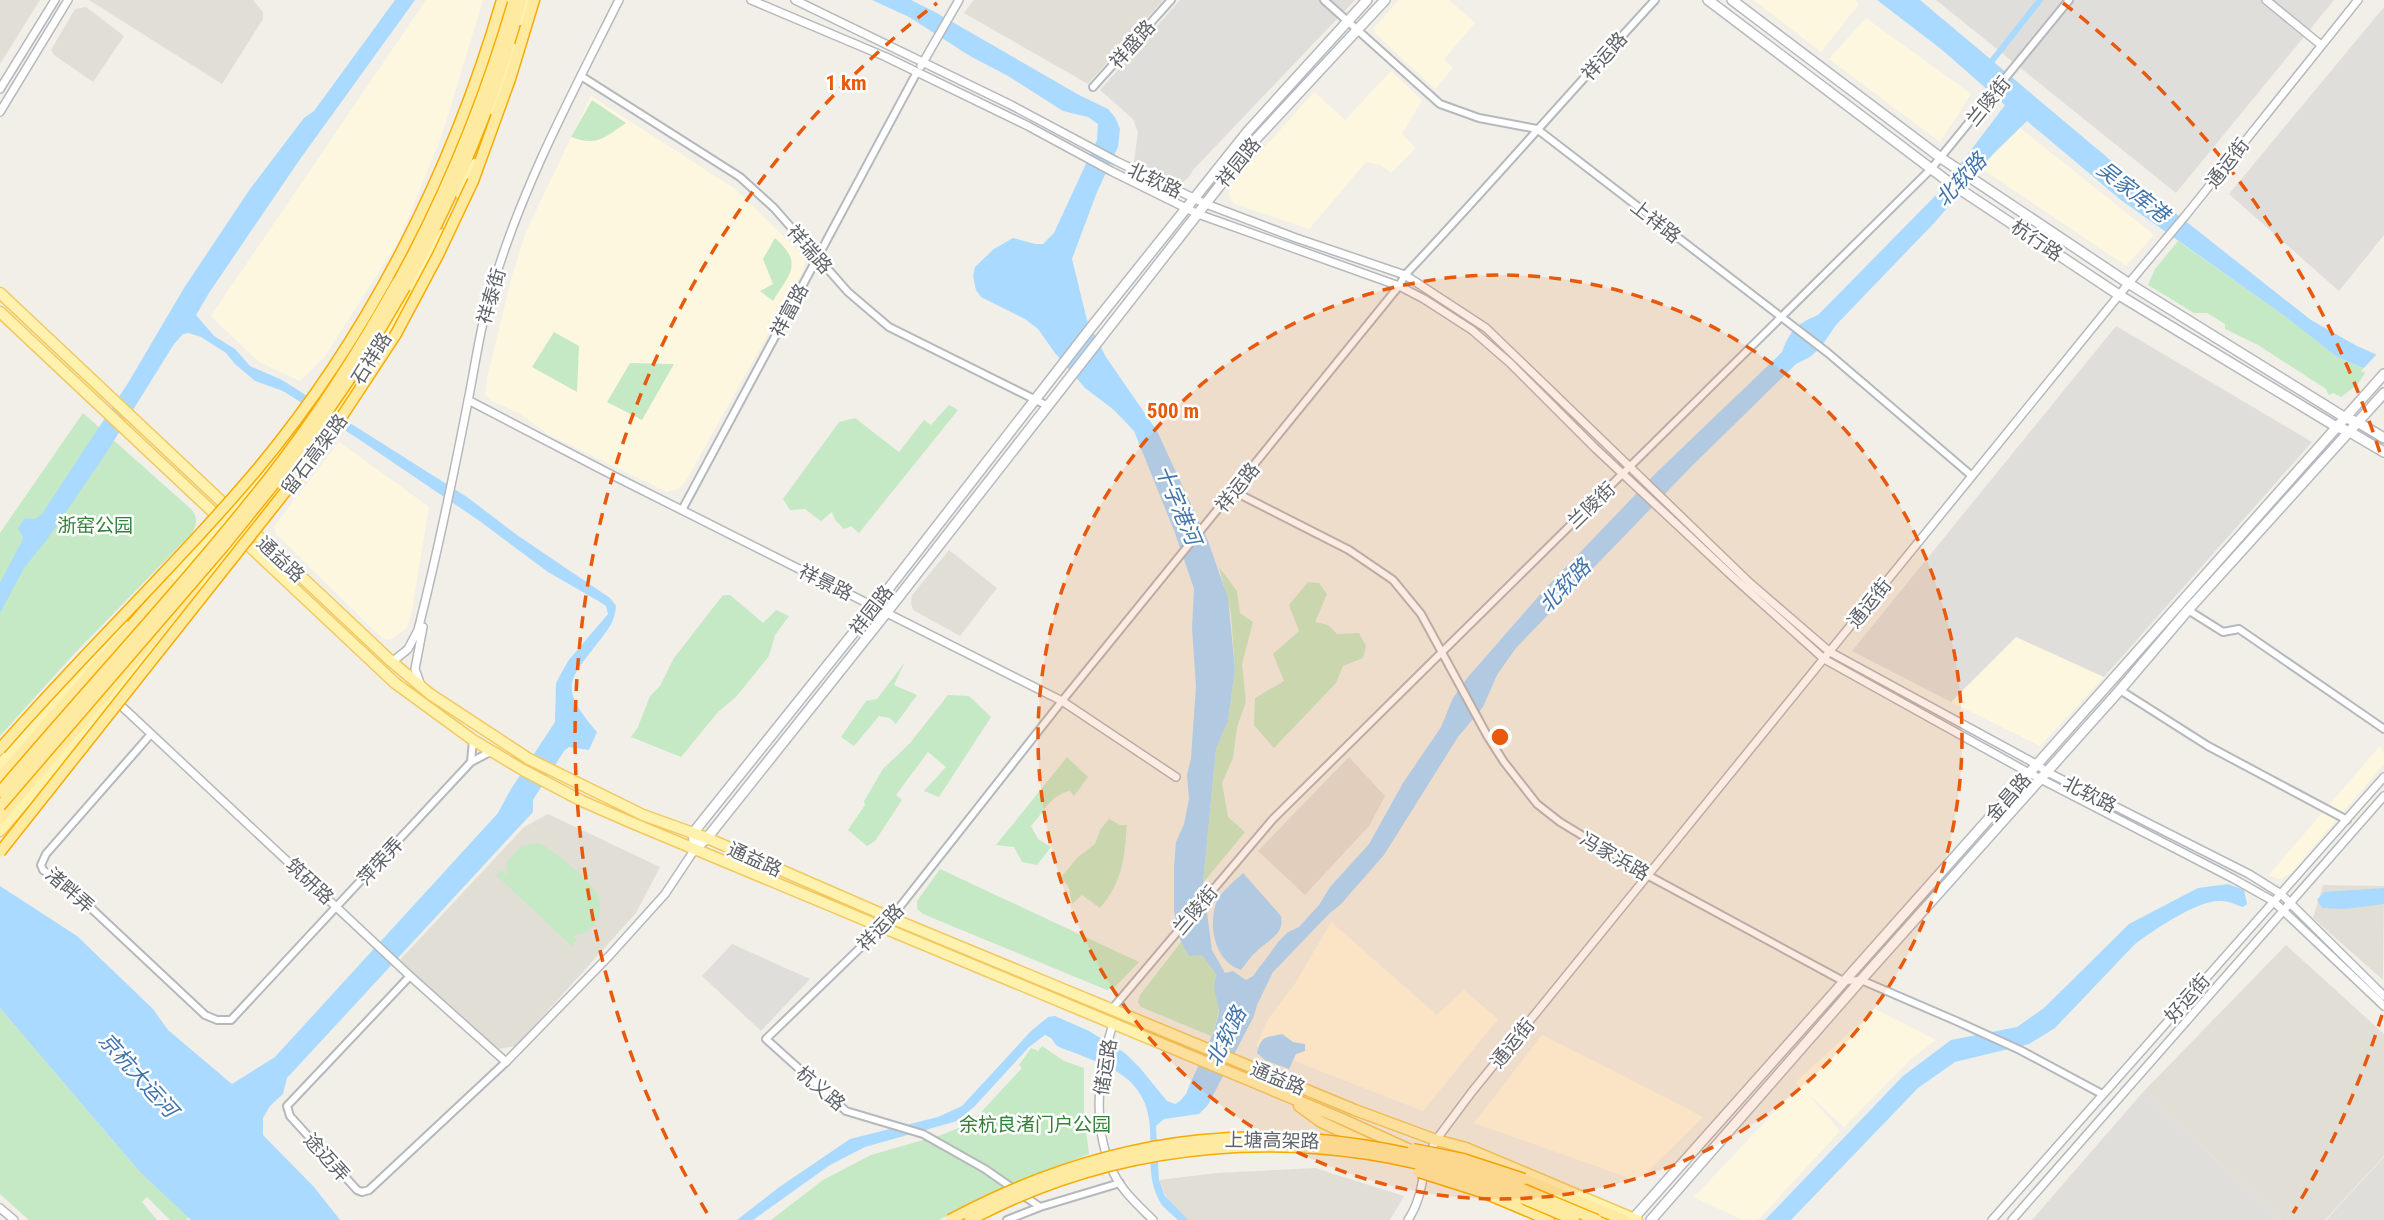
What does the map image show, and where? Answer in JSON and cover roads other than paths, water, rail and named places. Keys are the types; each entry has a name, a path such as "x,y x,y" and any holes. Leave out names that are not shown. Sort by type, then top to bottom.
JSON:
{"highway":[{"name":"留石高架路","path":"0,749 86,654 204,531 263,462 318,390 383,285 423,208 473,90 502,0"},
{"name":"留石高架路","path":"0,806 223,547 299,453 359,365 401,285 446,187 483,86 524,0"},
{"name":"留石高架路","path":"0,852 319,450 368,380 426,277 473,181 510,79 534,0"},
{"name":"留石高架路","path":"0,792 268,478 332,390 401,285 411,275 443,213 469,153 499,50"},
{"path":"411,275 431,246 454,202 504,77"},
{"path":"0,778 169,582"},
{"path":"0,819 144,648 200,590"},
{"name":"上塘高架路","path":"950,1220 1035,1179 1082,1163 1142,1147 1257,1137 1310,1138 1390,1149 1468,1169 1597,1220"},
{"name":"上塘高架路","path":"970,1220 1040,1188 1140,1157 1257,1145 1338,1149 1459,1175 1574,1220"},
{"path":"1338,1149 1447,1180 1549,1220"},
{"path":"1390,1149 1424,1151 1463,1159 1631,1220"}],"main road":[{"name":"石祥路","path":"0,765 85,667 169,582 228,517 349,356 402,263 438,192 499,50 510,0"},
{"name":"石祥路","path":"0,831 114,699 328,425 362,375 439,241 481,148 504,77 524,0"},
{"name":"祥园路","path":"693,833 1248,131 1367,0"},
{"name":"祥园路","path":"695,849 707,838 887,612 1278,114 1385,0"},
{"name":"杭行路","path":"1708,0 1946,180 2119,295 2335,426 2384,452"},
{"name":"杭行路","path":"1732,0 1955,168 2129,283 2344,417 2384,438"},
{"name":"通益路","path":"0,293 132,417 228,517 241,538 395,683 473,740 523,770 618,817 1383,1136 1496,1192 1564,1220"},
{"name":"通益路","path":"0,312 124,428 228,517 248,529 392,662 423,688 529,760 643,815 707,838 891,918 1235,1060 1436,1140 1466,1148 1631,1220"},
{"name":"金昌路","path":"1631,1220 2384,374"},
{"name":"金昌路","path":"1651,1220 2188,610 2384,393"},
{"path":"335,628 359,632"},
{"path":"693,833 695,849"},
{"path":"1288,1097 1321,1122 1541,1220"}],"street":[{"path":"0,89 55,0"},
{"path":"0,112 68,0"},
{"name":"祥泰街","path":"392,662 408,649 418,630 480,334 509,237 527,189 619,0"},
{"name":"北软路","path":"751,0 917,72 1198,214 1399,286 1424,299 1472,330 1510,363 1658,507 1824,659 2029,773 2044,775 2249,874 2281,894 2384,996"},
{"name":"北软路","path":"795,0 1206,204 1405,275 1486,328 1751,583 1830,652 2036,764 2044,775 2273,901 2384,1006"},
{"path":"917,72 959,0"},
{"name":"祥盛路","path":"1093,87 1171,0"},
{"name":"上祥路","path":"1324,0 1440,104 1479,118 1537,129 1828,354 1972,476"},
{"name":"祥运路","path":"766,1039 891,918 1062,701 1399,286 1405,275 1655,0"},
{"name":"兰陵街","path":"1112,1009 1273,819 1931,169 2069,0"},
{"path":"2266,0 2321,45"},
{"name":"通运街","path":"1408,1220 1421,1191 1427,1158 1436,1140 1471,1093 2358,0"},
{"name":"祥富路","path":"682,510 917,72"},
{"name":"祥瑞路","path":"581,76 740,177 774,208 848,292 889,327 1048,406"},
{"name":"祥景路","path":"468,400 1062,701 1176,777"},
{"name":"冯家浜路","path":"1233,491 1349,550 1393,580 1421,614 1482,726 1521,786 1560,822 1649,876 1843,981"},
{"path":"2188,610 2223,632 2239,629 2384,729"},
{"name":"祥泰街","path":"422,612 424,620 415,669 423,688"},
{"path":"2120,690 2208,746 2347,820"},
{"name":"筑研路","path":"114,699 410,976 506,1062"},
{"name":"渚畔弄","path":"152,734 46,854 41,865 43,870 77,895 205,1015 217,1020 231,1020"},
{"path":"471,762 473,740"},
{"name":"萍荣弄","path":"231,1020 471,762 492,751"},
{"name":"好运街","path":"1992,1220 2384,777"},
{"name":"好运街","path":"2012,1220 2384,796"},
{"name":"祥园路","path":"506,1062 665,894 695,849"},
{"name":"途迈弄","path":"410,976 287,1106 290,1116 357,1190 369,1190 506,1062"},
{"path":"1843,981 1861,980 1983,1033 2102,1094"},
{"name":"储运路","path":"1113,1024 1107,1041 1100,1084 1099,1118 1114,1173 1127,1194 1153,1220"},
{"name":"杭义路","path":"766,1039 846,1111 923,1134 985,1169 1040,1207"},
{"path":"1007,1220 1040,1207 1120,1184"},
{"path":"0,1208 14,1220"}],"water":[{"name":"京杭大运河","path":"395,0 415,0 298,162 196,315 214,336 235,349 250,366 282,380 467,497 517,535 610,598 616,606 613,620 580,666 572,685 577,705 597,732 589,750 569,747 564,751 533,800 533,812 287,1078 283,1094 270,1106 263,1118 263,1135 314,1187 340,1220 191,1220 139,1171 0,1008 0,886 77,936 153,1009 168,1030 232,1084 275,1057 498,813 555,722 556,683 568,661 608,614 606,606 548,572 481,522 357,438 283,391 255,381 226,353 201,337 189,333 183,334 174,344 105,455 46,541 24,568 0,613 0,583 23,537 18,528 25,518 35,519 42,514 128,383 184,288 250,189 304,118 314,111"},
{"path":"872,0 911,0 935,12 1108,109 1120,129 1118,147 1097,192 1072,259 1087,320 1106,357 1157,431 1208,541 1228,598 1235,669 1228,721 1216,749 1203,883 1212,950 1225,973 1233,971 1246,980 1253,976 1279,941 1288,932 1299,927 1319,905 1330,887 1369,844 1403,783 1441,727 1453,698 1468,677 1544,590 1657,472 1782,352 1795,329 1818,315 1940,191 2005,105 1941,49 1877,0 1920,0 2146,190 2311,320 2384,358 2384,377 2337,357 2283,315 2121,200 2027,121 1993,154 1936,221 1836,325 1821,347 1796,364 1692,466 1516,648 1497,675 1483,707 1458,737 1384,855 1341,904 1273,972 1254,1016 1208,1105 1199,1114 1164,1119 1156,1126 1159,1180 1165,1196 1188,1220 1178,1220 1168,1211 1162,1205 1155,1189 1151,1173 1150,1124 1139,1092 1119,1073 1057,1046 1045,1035 1029,1047 975,1106 957,1121 865,1147 830,1165 753,1220 737,1220 778,1188 850,1139 938,1117 962,1106 1031,1031 1048,1017 1055,1016 1089,1031 1125,1053 1167,1101 1175,1104 1186,1094 1211,1037 1219,1011 1214,986 1217,975 1202,955 1189,956 1181,942 1174,911 1176,842 1184,824 1189,799 1187,775 1191,758 1196,686 1192,628 1194,589 1175,533 1134,431 1114,410 1085,388 1038,329 1025,319 981,297 976,290 973,276 975,267 994,249 1013,238 1043,244 1054,233 1097,140 1098,124 1088,117 1063,111 909,17"},
{"path":"1243,873 1281,916 1282,923 1278,933 1254,954 1241,970 1225,960 1220,952 1213,922 1218,899"},
{"path":"2228,884 2244,890 2247,904 2243,907 2222,901 2201,905 2153,931 2135,944 2055,1028 2029,1044 1955,1062 1918,1088 1791,1220 1765,1220 1903,1076 1951,1040 2017,1027 2044,1008 2129,924 2198,888"},
{"path":"2384,888 2384,904 2345,909 2322,908 2317,900 2324,892"},
{"path":"1282,1034 1293,1042 1305,1044 1305,1051 1296,1054 1289,1069 1265,1060 1257,1053 1263,1040"}],"waterway":[{"path":"1988,66 2040,0"}],"water label":[{"name":"吴家库港","path":"2133,192"},
{"name":"十字港河","path":"1178,505"}],"park label":[{"name":"浙窑公园","path":"95,525"},
{"name":"余杭良渚门户公园","path":"1035,1124"}]}
